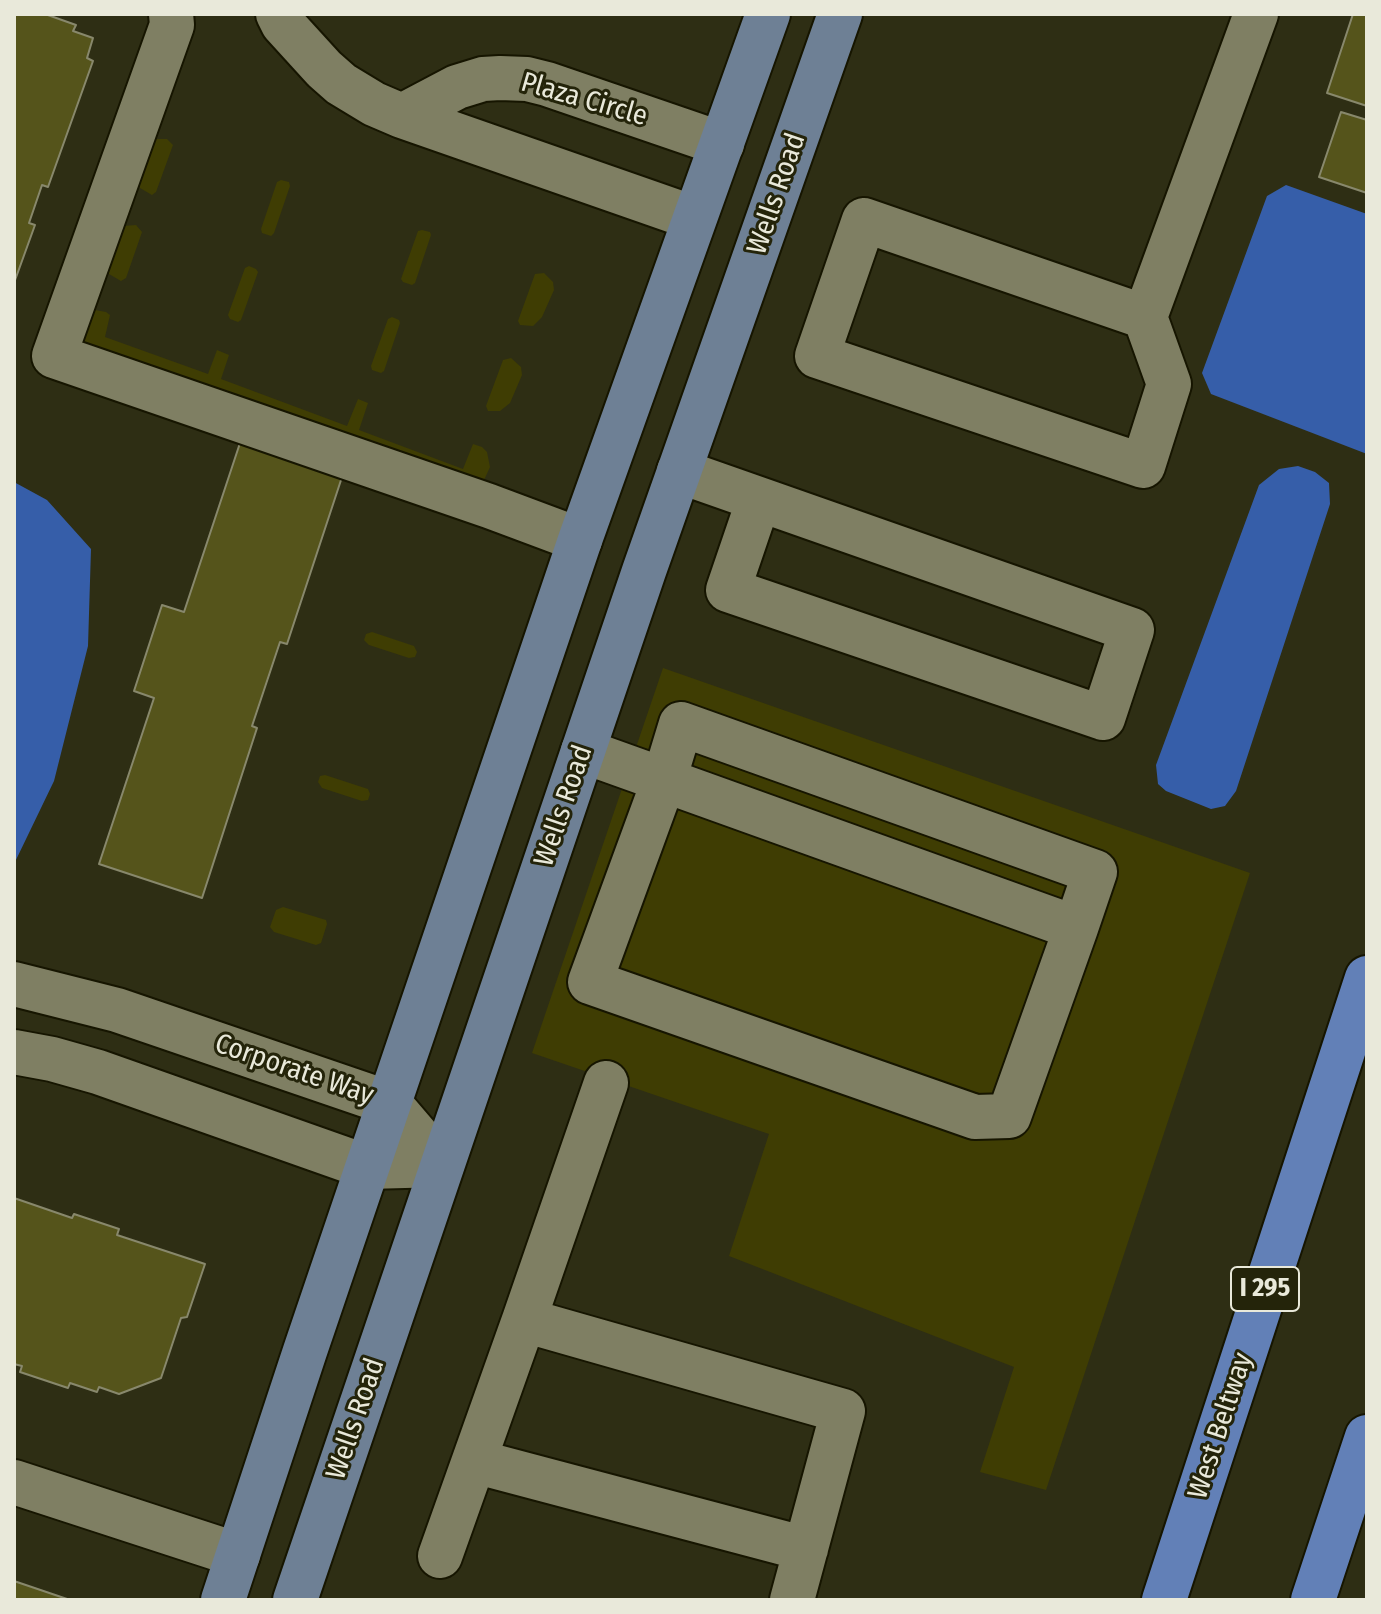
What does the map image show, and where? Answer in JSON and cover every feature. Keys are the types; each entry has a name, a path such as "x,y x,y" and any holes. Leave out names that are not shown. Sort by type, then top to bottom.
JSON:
{"highway":[{"name":"West Beltway","path":"1164,1600 1367,978"},
{"path":"1313,1600 1367,1437"}],"main road":[{"path":"223,1600 580,540 768,14"},
{"name":"Wells Road","path":"295,1600 679,471 840,14"},
{"path":"701,201 772,206"}],"street":[{"path":"171,14 172,25 54,356 580,540"},
{"path":"278,14 305,49 341,84 374,104 402,116 701,201"},
{"path":"1145,317 864,220 817,356 1143,466 1169,384 1145,317 1256,14"},
{"name":"Plaza Circle","path":"402,116 457,87 483,79 527,79 722,144"},
{"path":"679,471 759,499 1132,630 1103,718 728,590 759,499"},
{"path":"681,724 1095,872 1009,1116 975,1117 590,982 664,780 681,724"},
{"path":"583,751 1076,928"},
{"name":"Corporate Way","path":"14,984 117,1010 389,1103 442,1165"},
{"path":"14,1052 98,1072 367,1167 442,1165"},
{"path":"440,1556 606,1083"},
{"path":"524,1320 843,1411 792,1600"},
{"path":"474,1461 806,1549"},
{"path":"14,1482 238,1555"}],"shaded area":[{"path":"154,139 167,139 173,145 156,192 152,195 140,188 138,177"},
{"path":"277,182 289,182 290,186 271,236 262,233 261,229"},
{"path":"136,225 142,232 126,278 121,281 109,274 107,264 123,226"},
{"path":"418,231 431,235 412,285 401,279"},
{"path":"249,266 258,272 238,322 228,315 245,268"},
{"path":"544,273 553,282 554,290 542,317 533,326 520,325 518,321 535,274"},
{"path":"95,310 110,315 105,337 208,374 217,350 229,355 221,379 347,426 358,399 368,403 359,430 463,469 473,444 487,452 490,467 477,486 91,349 84,341 82,329 86,317"},
{"path":"392,317 400,323 381,373 372,370 371,366 388,319"},
{"path":"511,358 521,367 522,375 510,403 500,411 488,411 486,406 503,360"},
{"path":"372,632 414,646 417,652 415,657 409,658 369,645 364,640 366,634"},
{"path":"663,668 1250,873 1046,1490 980,1472 1014,1367 729,1256 769,1134 532,1053"},
{"path":"320,776 368,789 368,800 362,801 322,788 318,782"},
{"path":"283,907 326,920 321,943 316,945 274,932 270,927 276,910"}],"water":[{"path":"1286,185 1367,214 1367,454 1211,394 1202,373 1267,196"},
{"path":"1298,466 1315,472 1329,483 1330,504 1236,791 1225,806 1211,809 1166,791 1158,784 1156,765 1259,485 1279,469"},
{"path":"14,482 47,500 91,549 88,646 54,781 14,864"}],"building":[{"path":"14,14 45,14 76,25 73,31 93,38 87,58 93,61 48,187 42,185 29,223 35,225 14,283"},
{"path":"1353,14 1367,14 1367,106 1327,93"},
{"path":"1341,112 1367,120 1367,193 1319,177"},
{"path":"241,440 343,474 287,644 280,642 252,726 257,728 202,898 99,864 154,698 134,691 162,605 184,612"},
{"path":"14,1198 72,1218 74,1214 119,1229 117,1235 205,1264 187,1317 181,1318 161,1378 119,1394 99,1387 97,1392 70,1383 68,1388 20,1372 22,1366 14,1364"},
{"path":"14,1581 70,1600 14,1600"}]}
